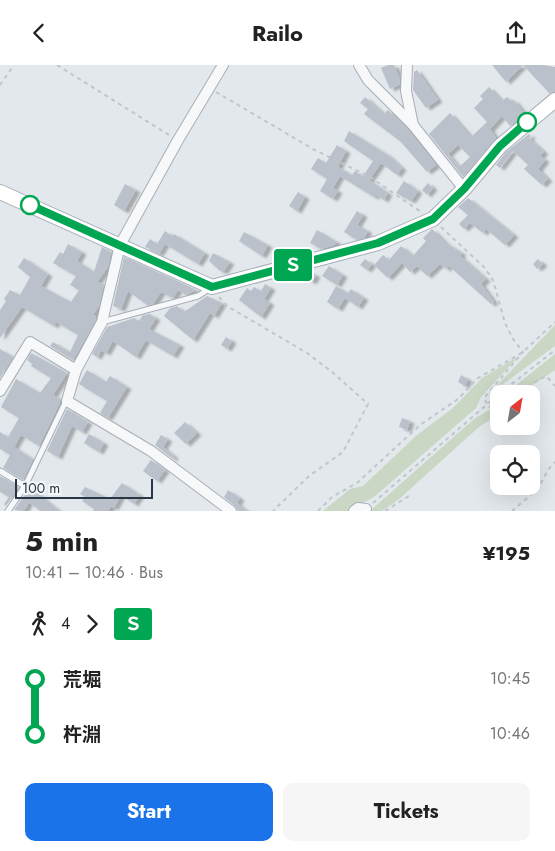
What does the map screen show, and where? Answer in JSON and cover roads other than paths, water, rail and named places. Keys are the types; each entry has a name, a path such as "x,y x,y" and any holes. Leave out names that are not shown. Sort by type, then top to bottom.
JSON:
{"street":[{"path":"223,65 120,245 102,322 76,369 67,401 151,451 231,511"},
{"path":"359,65 368,80 413,125 464,189"},
{"path":"407,65 406,91 413,125"},
{"path":"0,191 212,287 378,243 433,219 464,189 500,146 555,100"},
{"path":"0,391 30,342 76,369"},
{"path":"354,511 358,508 366,509"}],"lane":[{"path":"102,322 198,296 212,287"},
{"path":"8,511 25,486 67,401"},
{"path":"0,471 25,486"}]}
